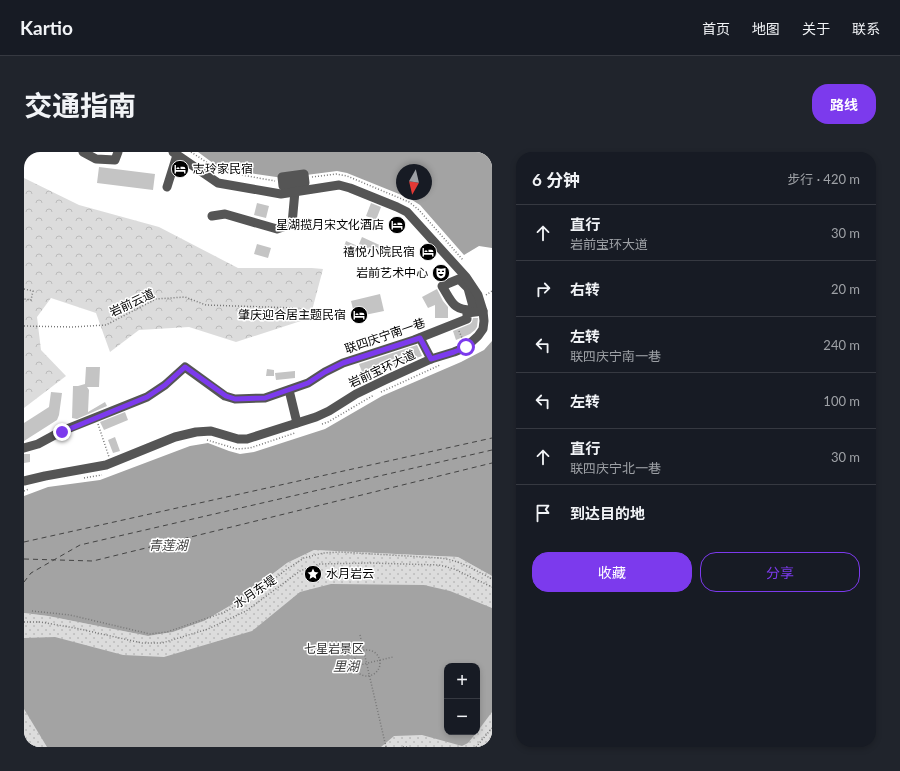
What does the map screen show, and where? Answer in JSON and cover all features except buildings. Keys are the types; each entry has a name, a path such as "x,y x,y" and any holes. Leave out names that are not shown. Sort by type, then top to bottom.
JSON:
{"street":[{"path":"82,152 96,159 115,160 118,152"},
{"path":"167,187 175,153"},
{"name":"岩前宝环大道","path":"24,481 93,468 111,463 175,437 196,432 210,431 238,439 247,439 296,423 329,411 356,394 431,359 466,347 483,329 483,311 478,295 466,277 407,212 387,202 339,185 281,194 218,183 175,153"},
{"path":"282,181 283,186 305,183 304,178"},
{"path":"212,216 225,214 276,229 292,224 295,191"},
{"name":"联四庆宁南一巷","path":"96,418 147,397 165,385 185,367 226,396 235,399 265,398 308,383 343,363 420,338 467,319 467,313 483,311"},
{"path":"420,338 431,359"},
{"path":"289,390 296,423"},
{"path":"24,448 38,444 96,418"}],"path":[{"path":"191,152 220,171 282,181"},
{"path":"304,178 336,174 347,176 409,202 419,210 466,265"},
{"path":"24,289 33,291 31,300 24,299"},
{"path":"488,301 486,295 492,291"},
{"name":"岩前云道","path":"24,326 106,326 156,299 185,297 206,305 295,308"},
{"path":"456,323 466,347"},
{"path":"96,418 111,463"},
{"path":"32,611 70,615 150,634 167,632 225,612 252,596 304,558 323,553 340,552 452,559 492,579"},
{"name":"水月东堤","path":"24,622 40,622 142,643 162,643 208,629 246,611 300,571 319,564 370,563 439,565 454,569 492,588"},
{"path":"360,635 386,747"},
{"path":"368,650 375,653 380,660 379,668 376,672 369,676 361,675 354,666 357,654 364,651 368,650"},
{"path":"338,670 393,657"},
{"path":"476,747 492,728"},
{"path":"24,737 31,747"}],"green space":[{"path":"24,178 79,205 159,227 238,268 323,269 310,318 236,342 189,327 139,330 110,352 96,313 51,298 37,317 41,350 66,376 24,408"},
{"name":"里湖","path":"314,550 458,557 492,576 492,747 24,747 24,613 48,616 148,636 173,632 204,621 233,604 287,563"}],"water":[{"path":"198,152 492,152 492,248 479,246 464,255 420,205 412,200 432,200 432,164 396,164 396,193 347,173 337,171 283,178 221,169"},
{"name":"青莲湖","path":"492,341 492,576 458,557 314,550 287,563 233,604 204,621 173,632 148,636 48,616 24,613 24,496 48,487 100,480 190,446 208,443 240,454 254,452 325,429 382,396 461,362 484,350"},
{"name":"里湖","path":"331,584 424,585 450,591 492,608 492,712 480,728 480,663 444,663 444,735 475,735 468,743 462,746 422,735 394,736 381,747 47,747 24,709 24,638 55,637 123,655 164,657 252,631 300,592"}],"ferry route":[{"path":"24,542 492,438"},
{"path":"24,582 31,573 80,545 492,450"},
{"path":"24,559 93,561 492,463"}],"place":[{"name":"志玲家民宿","path":"180,169"},
{"name":"星湖揽月宋文化酒店","path":"397,225"},
{"name":"禧悦小院民宿","path":"428,252"},
{"name":"岩前艺术中心","path":"441,273"},
{"name":"肇庆迎合居主题民宿","path":"359,315"},
{"name":"水月岩云","path":"313,574"}],"route":[{"path":"62,432 147,397 165,385 185,367 226,396 235,399 265,398 308,383 343,363 420,338 431,359 466,347"}],"park label":[{"name":"七星岩景区","path":"334,649"}]}
